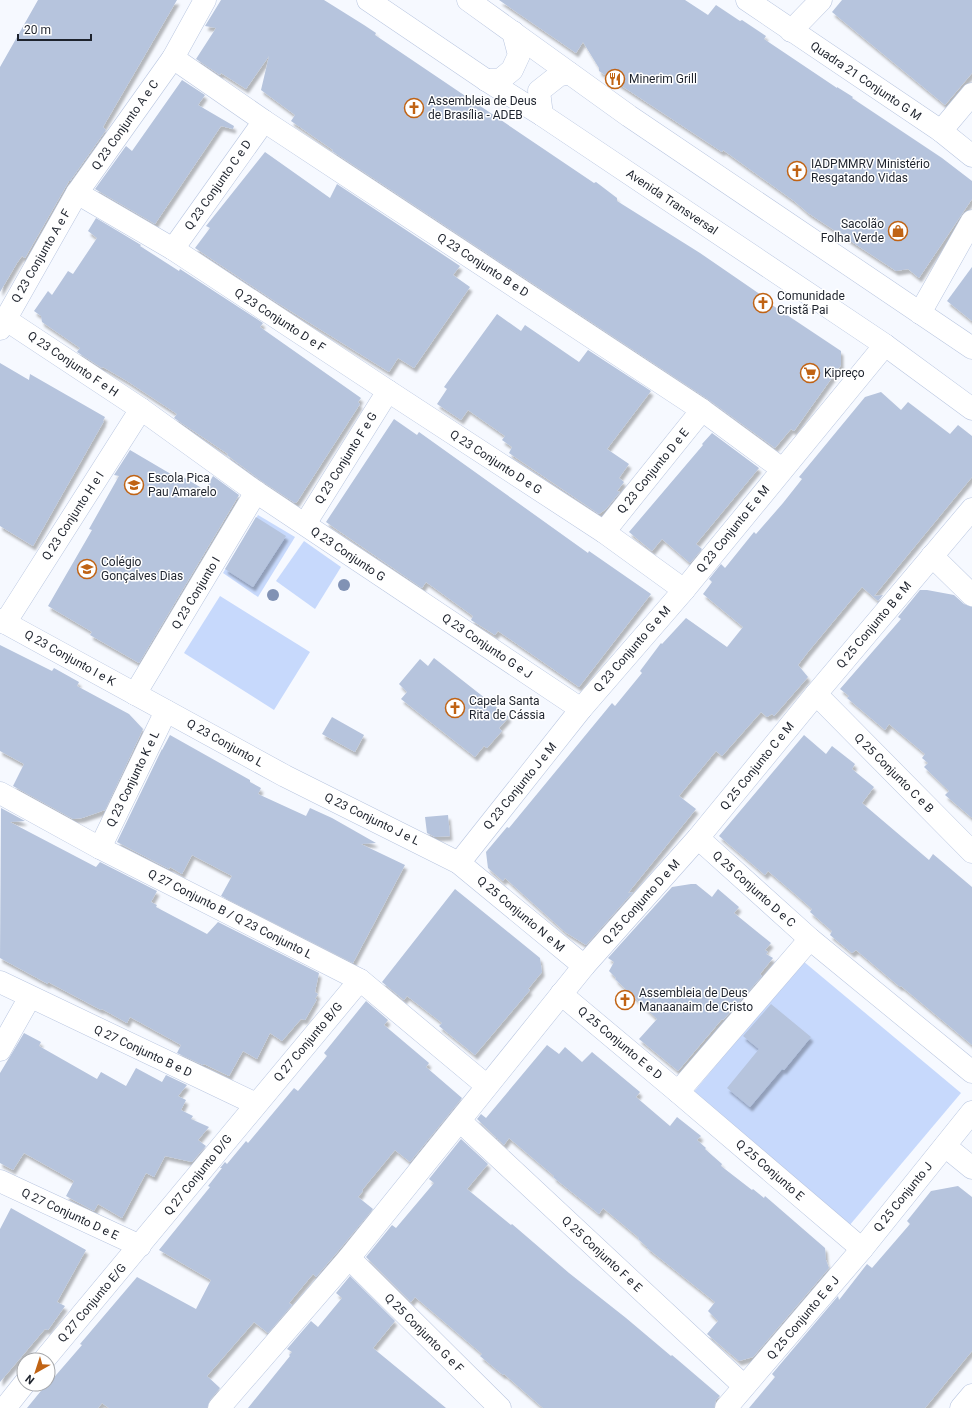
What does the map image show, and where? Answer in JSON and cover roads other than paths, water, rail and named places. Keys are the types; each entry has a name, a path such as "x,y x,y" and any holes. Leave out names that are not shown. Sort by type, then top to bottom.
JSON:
{"street":[{"name":"Q 23 Conjunto A e C","path":"77,193 173,58 205,0"},
{"name":"Avenida Transversal","path":"368,0 486,80 542,114 885,345 972,408"},
{"path":"468,0 629,116 972,348"},
{"name":"Quadra 21 Conjunto G M","path":"747,0 941,131 972,156"},
{"path":"791,31 822,0"},
{"path":"486,80 500,80 512,70 519,55 513,32"},
{"name":"Q 23 Conjunto B e D","path":"173,58 264,121 702,410 782,469"},
{"path":"542,114 540,91 558,76 569,73"},
{"path":"941,131 972,94"},
{"name":"Q 23 Conjunto C e D","path":"173,249 264,121"},
{"name":"Q 23 Conjunto D e F","path":"77,193 173,249 388,391"},
{"name":"Q 23 Conjunto A e F","path":"3,324 77,193"},
{"path":"920,313 972,221"},
{"name":"Q 23 Conjunto F e H","path":"3,324 141,410 256,492"},
{"name":"Q 23 Conjunto E e M","path":"684,590 885,345"},
{"name":"Q 23 Conjunto F e G","path":"304,524 388,391"},
{"name":"Q 23 Conjunto D e G","path":"388,391 604,532 684,590"},
{"name":"Q 23 Conjunto H e I","path":"2,621 141,410"},
{"name":"Q 23 Conjunto D e E","path":"604,532 702,410"},
{"name":"Q 23 Conjunto G","path":"256,492 392,583"},
{"name":"Q 23 Conjunto I","path":"135,694 256,492"},
{"name":"Q 25 Conjunto B e M","path":"816,694 972,509"},
{"path":"932,556 972,596"},
{"name":"Q 23 Conjunto G e J","path":"392,583 581,709"},
{"name":"Q 23 Conjunto G e M","path":"581,709 684,590"},
{"name":"Q 23 Conjunto I e K","path":"2,621 166,711"},
{"name":"Q 25 Conjunto C e M","path":"698,838 816,694"},
{"name":"Q 25 Conjunto C e B","path":"816,694 972,852"},
{"name":"Q 23 Conjunto J e M","path":"459,862 581,709"},
{"name":"Q 23 Conjunto L","path":"166,711 285,776"},
{"name":"Q 23 Conjunto K e L","path":"100,848 166,711"},
{"name":"Q 23 Conjunto J e L","path":"285,776 459,862"},
{"name":"Q 27 Conjunto B / Q 23 Conjunto L","path":"0,793 100,848 360,980 488,1086"},
{"name":"Q 25 Conjunto D e C","path":"698,838 810,939 972,1072"},
{"name":"Q 25 Conjunto D e M","path":"219,1408 349,1258 584,966 698,838"},
{"name":"Q 25 Conjunto N e M","path":"459,862 584,966"},
{"path":"678,1092 810,939"},
{"name":"Q 27 Conjunto B/G","path":"256,1104 360,980"},
{"name":"Q 27 Conjunto B e D","path":"0,982 256,1104"},
{"name":"Q 25 Conjunto E e D","path":"561,994 678,1092"},
{"path":"0,1050 30,997"},
{"name":"Q 25 Conjunto E","path":"678,1092 862,1249"},
{"name":"Q 27 Conjunto D/G","path":"140,1246 256,1104"},
{"name":"Q 25 Conjunto J","path":"862,1249 972,1112"},
{"name":"Q 25 Conjunto F e E","path":"460,1121 744,1386"},
{"path":"945,1146 972,1168"},
{"name":"Q 27 Conjunto D e E","path":"0,1181 140,1246"},
{"name":"Q 27 Conjunto E/G","path":"51,1352 140,1246"},
{"name":"Q 25 Conjunto E e J","path":"726,1408 862,1249"},
{"name":"Q 25 Conjunto G e F","path":"349,1258 500,1408"},
{"path":"961,1408 972,1395"}],"place":[{"name":"Minerim Grill","path":"615,79"},
{"name":"Assembleia de Deus de Brasília - ADEB","path":"414,108"},
{"name":"IADPMMRV Ministério Resgatando Vidas","path":"797,171"},
{"name":"Sacolão Folha Verde","path":"898,231"},
{"name":"Comunidade Cristã Pai","path":"763,303"},
{"name":"Kipreço","path":"810,373"},
{"name":"Escola Pica Pau Amarelo","path":"134,485"},
{"name":"Colégio Gonçalves Dias","path":"87,569"},
{"name":"Capela Santa Rita de Cássia","path":"455,708"},
{"name":"Assembleia de Deus Manaanaim de Cristo","path":"625,1000"}]}
